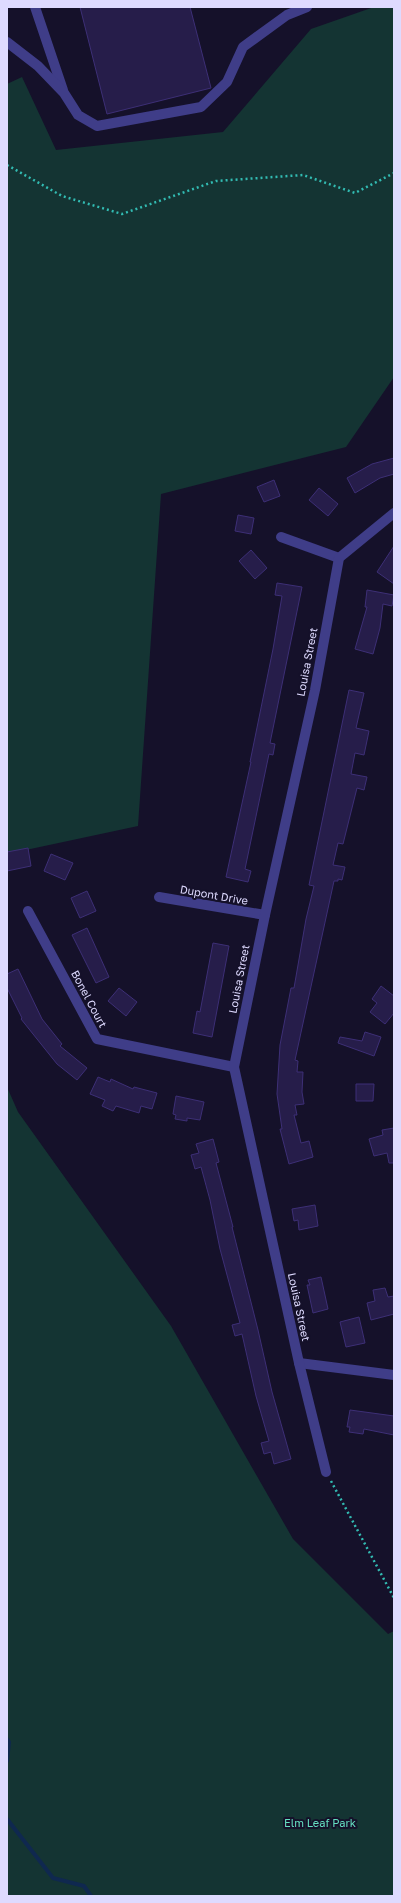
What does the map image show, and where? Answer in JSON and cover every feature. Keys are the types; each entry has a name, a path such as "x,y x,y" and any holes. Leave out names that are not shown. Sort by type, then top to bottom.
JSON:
{"street":[{"path":"35,7 64,93"},
{"path":"7,42 38,66 64,93 78,115 97,126 201,107 227,82 242,47 288,14 307,7"},
{"path":"281,537 339,558 394,513"},
{"name":"Louisa Street","path":"326,1472 299,1363 234,1067 265,915 315,690 339,558"},
{"name":"Dupont Drive","path":"159,897 265,915"},
{"name":"Bonel Court","path":"28,911 97,1039 234,1067"},
{"path":"299,1363 394,1375"}],"path":[{"path":"7,165 62,196 122,214 216,181 303,175 355,193 394,173"},
{"path":"326,1472 353,1525 394,1598"}],"green space":[{"path":"374,7 394,7 394,377 346,447 161,494 138,826 7,854 7,84 22,77 56,150 223,132 311,29"},
{"name":"Elm Leaf Park","path":"7,1087 18,1112 171,1326 293,1539 388,1634 394,1631 394,1896 7,1896"}],"building":[{"path":"80,7 190,7 211,88 107,114"},
{"path":"394,458 394,474 380,478 355,493 347,478 372,464"},
{"path":"274,480 280,496 264,502 257,487"},
{"path":"319,488 338,504 328,516 309,500"},
{"path":"238,515 254,518 251,534 235,531"},
{"path":"394,546 394,584 377,572"},
{"path":"251,550 267,568 255,579 239,561"},
{"path":"277,583 302,587 270,743 275,744 273,755 269,754 245,869 251,871 248,882 226,877 251,762 273,649 282,596 275,595"},
{"path":"367,590 394,595 392,606 383,604 380,628 373,654 355,649 367,607 365,607"},
{"path":"349,690 364,693 356,728 369,731 364,755 355,753 351,774 367,777 364,790 357,788 343,844 338,843 333,865 345,867 342,880 338,879 338,881 334,881 295,1060 298,1061 297,1072 303,1072 302,1092 304,1104 295,1105 297,1115 294,1115 301,1143 309,1141 313,1157 289,1164 280,1129 282,1129 277,1094 280,1045 291,988 294,988 306,919 314,886 309,885"},
{"path":"28,848 31,866 7,871 7,852"},
{"path":"51,854 73,863 65,880 44,871"},
{"path":"87,891 96,911 80,918 71,898"},
{"path":"87,928 109,977 96,983 72,935"},
{"path":"213,943 229,946 212,1037 193,1033 197,1011 200,1012"},
{"path":"18,969 42,1019 62,1044 60,1046 87,1068 77,1080 57,1064 21,1019 22,1018 7,988 7,974"},
{"path":"381,986 394,996 394,1013 385,1024 370,1012 377,1003 372,999"},
{"path":"119,988 137,1002 126,1016 108,1001"},
{"path":"365,1032 381,1037 374,1056 338,1043 340,1037 362,1041"},
{"path":"98,1077 110,1082 111,1079 133,1089 134,1087 157,1093 152,1109 141,1106 139,1113 116,1106 113,1111 102,1106 105,1100 90,1094"},
{"path":"356,1084 374,1084 373,1101 356,1101"},
{"path":"176,1096 204,1102 200,1120 187,1118 187,1121 175,1119 176,1115 173,1114"},
{"path":"394,1128 394,1163 389,1163 387,1153 374,1156 369,1139 383,1135 382,1130"},
{"path":"213,1139 219,1162 216,1163 233,1227 272,1392 291,1459 274,1464 271,1452 264,1454 261,1443 269,1441 256,1396 242,1334 235,1336 232,1325 240,1323 220,1249 210,1200 201,1167 195,1169 191,1155 199,1153 196,1144"},
{"path":"315,1205 318,1226 299,1230 298,1220 294,1221 292,1209"},
{"path":"321,1277 328,1309 313,1313 307,1285 310,1285 308,1280"},
{"path":"385,1288 388,1297 394,1296 394,1314 371,1320 367,1303 375,1301 373,1290"},
{"path":"359,1317 365,1343 346,1347 340,1322"},
{"path":"350,1410 394,1416 394,1435 364,1429 363,1434 349,1432 350,1427 347,1427"}],"waterway":[{"path":"7,1739 9,1742 7,1761"},
{"path":"7,1819 53,1878 84,1886 91,1896"}]}
